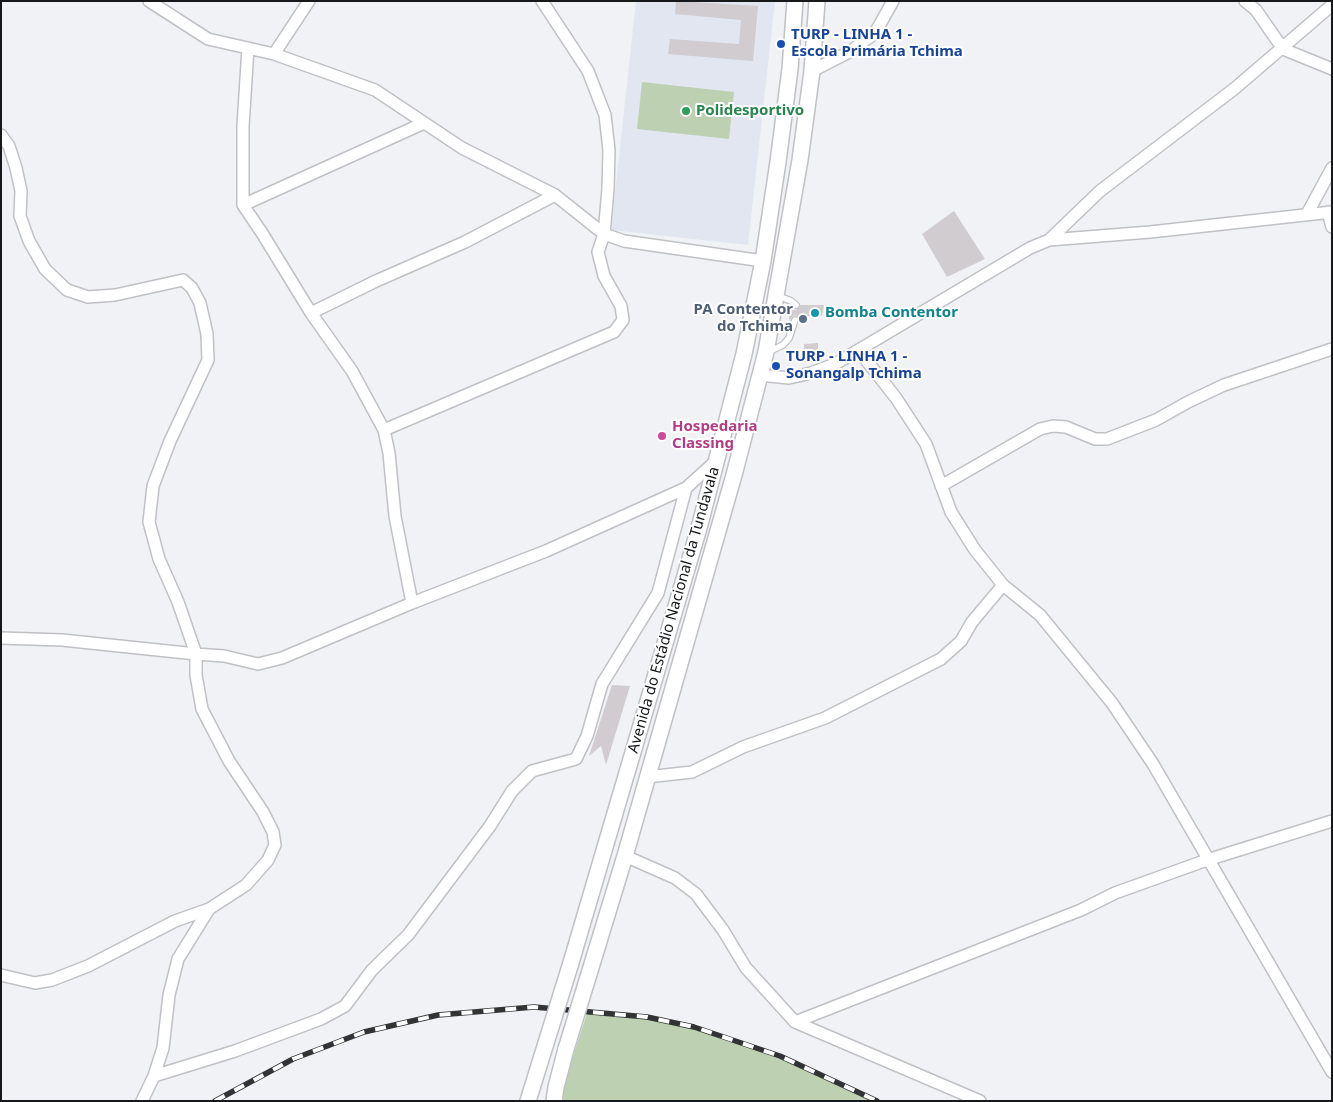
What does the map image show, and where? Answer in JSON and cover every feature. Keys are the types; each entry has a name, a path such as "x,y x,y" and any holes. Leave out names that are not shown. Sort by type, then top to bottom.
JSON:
{"street":[{"path":"149,1 208,39 274,54 375,90 462,148 555,195 604,234 624,241 763,261"},
{"path":"274,54 308,1"},
{"path":"384,430 614,332 623,320 621,306 604,276 598,252 604,234 610,150 605,115 588,71 542,1"},
{"name":"Avenida do Estádio Nacional da Tundavala","path":"530,1096 570,966 718,458 744,354 763,261 790,70 795,1"},
{"name":"Avenida do Estádio Nacional da Tundavala","path":"555,1094 566,1049 625,856 734,475 766,352 800,160 812,71 817,1"},
{"path":"812,71 851,51 875,33 893,1"},
{"path":"1245,1 1256,10 1283,48 1332,69"},
{"path":"1049,240 1100,190 1169,140 1283,48 1332,5"},
{"path":"248,48 243,126 243,205 311,313 352,371 384,430 389,453 395,516 412,603"},
{"path":"243,205 424,123"},
{"path":"1,135 9,146 16,168 21,191 20,216 29,241 45,269 67,290 88,297 115,295 183,280 192,288 200,304 207,334 208,360 170,441 153,486 149,522 159,559 178,602 196,654 196,675 202,709 229,761 263,812 273,832 275,845 268,860 246,886 209,909 175,921 88,966 52,980 35,983 1,974"},
{"path":"1307,214 1332,168"},
{"path":"311,313 376,281 465,242 555,195"},
{"path":"760,375 789,378 811,373 859,351 1030,248 1049,240 1150,232 1330,212 1332,227"},
{"path":"941,486 1040,430 1053,426 1066,427 1095,439 1107,439 1156,420 1224,385 1332,349"},
{"path":"859,351 896,398 926,444 951,512 975,550 1004,584 1040,615 1112,703 1153,764 1207,860 1332,1072"},
{"path":"1,638 62,640 224,656 258,664 282,658 412,603 546,551 686,488 718,458"},
{"path":"154,1076 235,1051 321,1019 345,1006 372,970 408,935 490,826 512,791 532,771 576,759 587,736 602,684 658,593 686,488"},
{"path":"647,778 692,772 743,747 825,718 941,659 961,641 972,622 1004,584"},
{"path":"795,1022 1081,910 1115,893 1207,860 1332,821"},
{"path":"625,856 675,878 696,894 723,930 746,968 795,1022 980,1101"},
{"path":"142,1101 154,1076 163,1048 169,995 178,959 209,909"}],"lane":[{"path":"776,295 791,300 796,306"},
{"path":"766,352 775,351 783,345 789,338 795,320"}],"shaded area":[{"path":"636,1 775,1 748,245 611,230"}],"green space":[{"name":"Polidesportivo","path":"642,82 734,92 729,139 637,129"},
{"path":"588,1010 647,1017 694,1027 736,1040 780,1056 876,1101 562,1101 564,1084"}],"building":[{"path":"676,1 758,6 753,61 668,54 670,39 739,44 741,20 675,14"},
{"path":"954,211 985,259 947,277 922,234"},
{"path":"801,305 824,305 822,316 803,316 803,320 800,320 795,315 789,320 789,306 796,310"},
{"path":"818,343 818,354 804,355 804,344"},
{"path":"612,685 630,686 606,765 601,746 589,756"}],"railway":[{"path":"215,1101 293,1059 364,1032 438,1015 534,1007 647,1017 694,1027 780,1056 877,1101"}],"place":[{"name":"TURP - LINHA 1 - Escola Primária Tchima","path":"781,44"},
{"name":"Polidesportivo","path":"686,111"},
{"name":"Bomba Contentor","path":"815,313"},
{"name":"PA Contentor do Tchima","path":"803,319"},
{"name":"TURP - LINHA 1 - Sonangalp Tchima","path":"776,366"},
{"name":"Hospedaria Classing","path":"662,436"}]}
